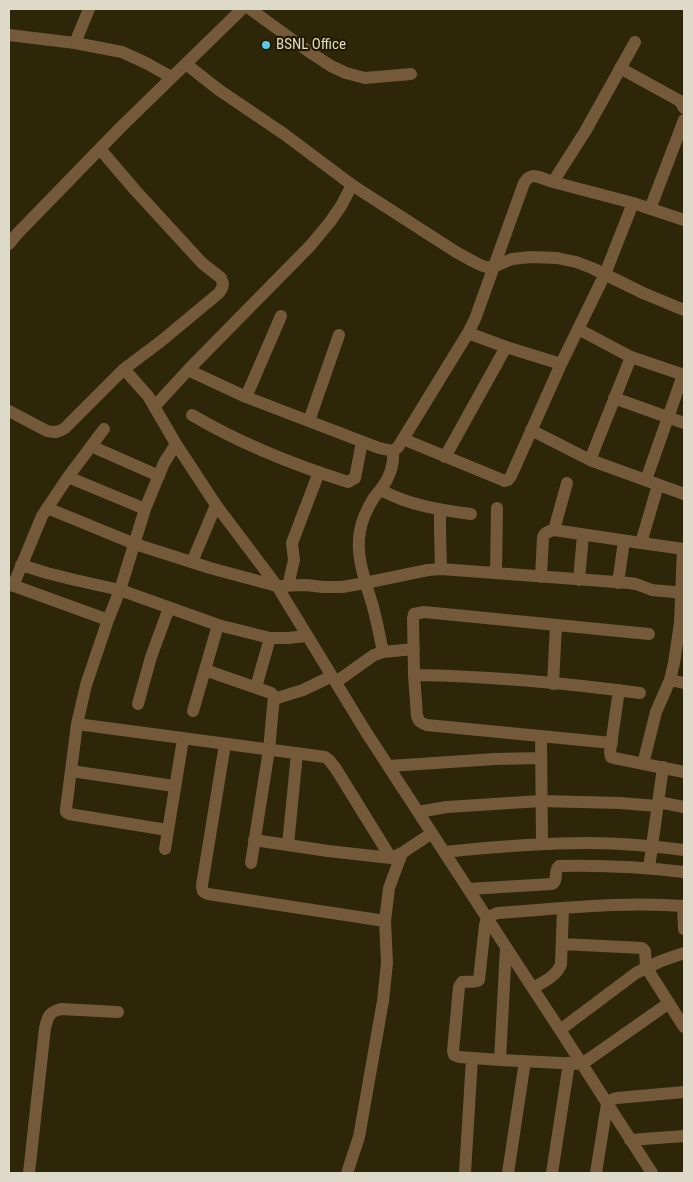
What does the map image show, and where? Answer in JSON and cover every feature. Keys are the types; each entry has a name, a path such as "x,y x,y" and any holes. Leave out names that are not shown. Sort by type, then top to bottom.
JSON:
{"street":[{"path":"75,43 89,9"},
{"path":"9,244 171,77 242,9"},
{"path":"250,9 330,66 346,74 365,78 411,74"},
{"path":"9,35 75,43 122,52 171,77"},
{"path":"553,182 586,130 635,42"},
{"path":"186,64 219,90 284,134 352,185 456,252 478,264 493,267 512,259 532,257 557,258 576,262 684,310"},
{"path":"620,68 680,101 684,108"},
{"path":"650,209 684,120"},
{"path":"9,411 47,431 53,433 60,432 124,369 160,342 222,288 221,278 202,263 100,149"},
{"path":"188,370 246,397 362,442 392,451 398,447 475,319 524,183 528,178 533,176 539,177 633,203 684,220"},
{"path":"155,406 310,246 341,206 352,185"},
{"path":"403,439 504,481 508,480 604,274 633,203"},
{"path":"246,397 281,316"},
{"path":"578,329 631,357 684,375 668,418 652,482 641,543"},
{"path":"468,333 561,364"},
{"path":"309,421 339,336"},
{"path":"445,457 506,347"},
{"path":"590,460 631,357"},
{"path":"124,369 155,406 176,444 216,505 282,586 307,636 418,812 560,1030 575,1064 607,1104 648,1171"},
{"path":"614,398 684,423"},
{"path":"192,414 217,430 241,441 348,482 355,478 362,442"},
{"path":"104,429 42,516 11,585 108,620"},
{"path":"531,430 590,460 684,494"},
{"path":"167,830 69,814 66,812 66,809 77,724 86,685 120,590 145,509 164,463 176,444"},
{"path":"91,446 159,476"},
{"path":"382,652 361,566 359,544 360,531 366,514 373,498 381,490 388,477 392,464 392,451"},
{"path":"282,586 294,560 292,543 319,472"},
{"path":"68,477 145,509"},
{"path":"554,530 567,483"},
{"path":"381,490 392,496 440,510 471,514"},
{"path":"192,562 216,505"},
{"path":"47,508 135,544 249,579 282,586 342,587 441,569 636,584 652,590 682,592"},
{"path":"496,573 497,508"},
{"path":"440,510 441,569"},
{"path":"541,577 543,537 545,533 554,530 683,549 678,642 670,680 656,712 643,764"},
{"path":"579,580 583,535"},
{"path":"618,583 624,541"},
{"path":"21,564 74,580 120,590 218,625 270,638 307,636"},
{"path":"138,704 151,657 169,608"},
{"path":"612,744 421,723 417,716 414,675 414,614 649,634"},
{"path":"193,711 218,625"},
{"path":"553,684 556,625"},
{"path":"256,687 270,638"},
{"path":"274,699 334,679 382,652 414,649"},
{"path":"205,670 256,687 274,696 269,750 250,863"},
{"path":"414,675 457,676 640,693"},
{"path":"670,680 684,683"},
{"path":"619,690 610,752 611,757 684,772"},
{"path":"77,724 321,756 329,760 397,856 385,920 387,963 383,1001 359,1137 347,1173"},
{"path":"541,737 542,844"},
{"path":"165,849 182,739"},
{"path":"224,744 202,885 203,892 322,912 385,920"},
{"path":"288,845 297,753"},
{"path":"389,766 541,758"},
{"path":"649,868 663,767"},
{"path":"71,771 174,786"},
{"path":"418,812 447,807 542,801 657,804 684,807"},
{"path":"254,840 397,856 432,833"},
{"path":"444,852 542,844 590,843 652,846 684,850"},
{"path":"468,889 552,884 556,880 556,871 559,866 598,865 684,872"},
{"path":"487,918 498,913 652,904 684,906 684,929"},
{"path":"533,988 556,973 561,964 563,909"},
{"path":"487,918 479,980 476,982 462,982 459,987 454,1055 525,1062 575,1064 669,1003"},
{"path":"562,944 642,948 646,967 684,1027"},
{"path":"500,1060 506,948"},
{"path":"560,1030 636,973 661,961 684,954"},
{"path":"29,1173 48,1017 54,1011 61,1009 118,1012"},
{"path":"465,1173 472,1058"},
{"path":"508,1173 525,1062"},
{"path":"552,1173 575,1064"},
{"path":"596,1173 607,1104 617,1098 684,1092"},
{"path":"630,1140 684,1136"}],"place":[{"name":"BSNL Office","path":"266,45"}]}
